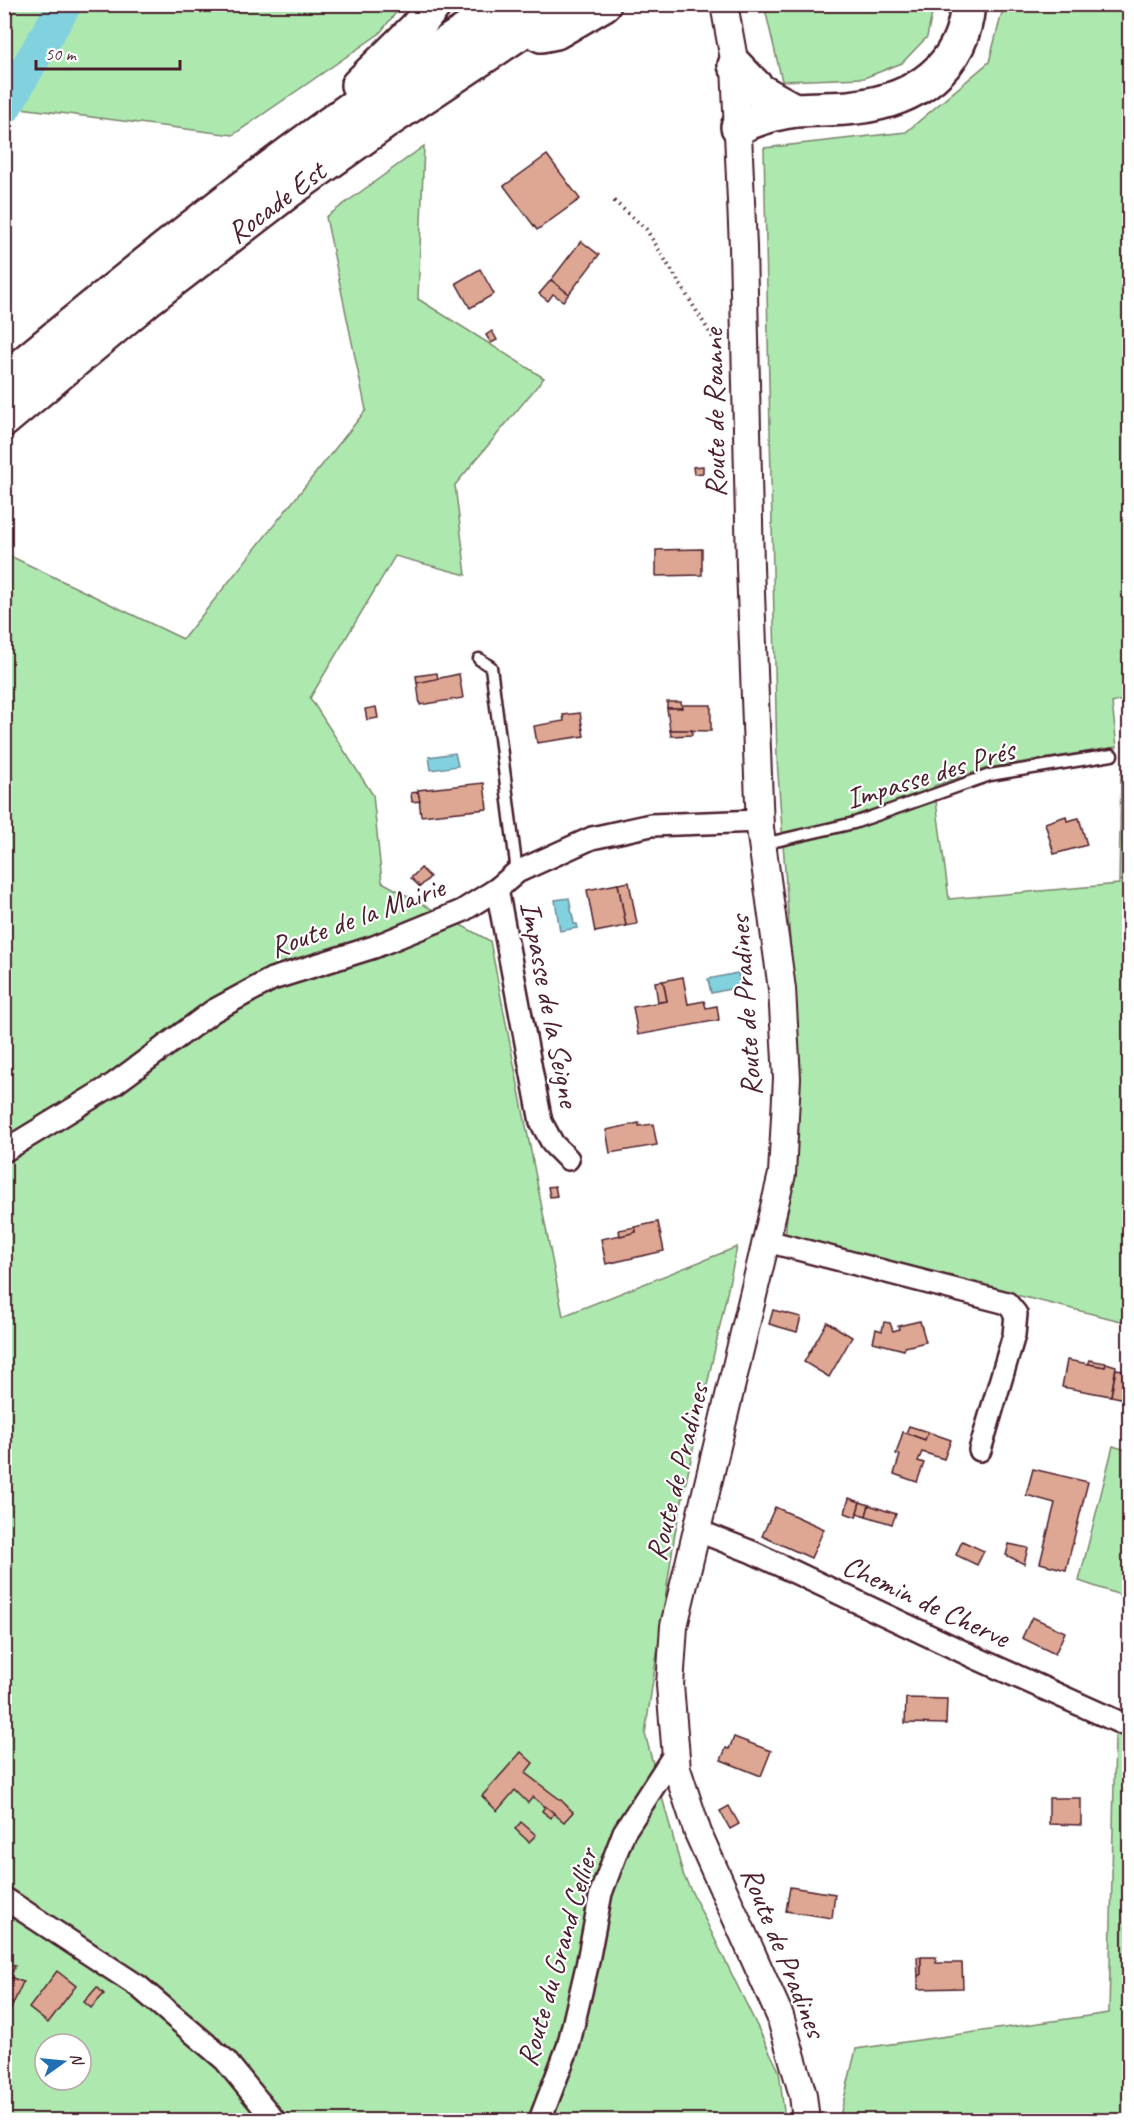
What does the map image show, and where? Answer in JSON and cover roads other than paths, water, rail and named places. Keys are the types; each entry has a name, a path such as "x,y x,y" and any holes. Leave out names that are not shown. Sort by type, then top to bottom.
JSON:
{"highway":[{"path":"339,117 350,93 416,28 435,4"},
{"name":"Rocade Est","path":"4,380 128,276 339,117 508,4"},
{"name":"Rocade Est","path":"4,420 147,300 281,197 384,123 563,4"},
{"path":"507,40 556,32 604,4"},
{"path":"738,127 772,114 794,110 854,107 901,97 925,84 944,65 960,43 968,4"},
{"path":"735,65 760,91 794,110"}],"street":[{"name":"Route de Roanne","path":"724,4 735,65 738,127 746,342 750,567 761,832"},
{"name":"Route de la Mairie","path":"4,1151 114,1083 213,1011 272,979 374,947 462,911 497,889 517,872 591,838 651,825 761,832"},
{"name":"Route de Pradines","path":"761,832 782,989 787,1078 782,1174 674,1626 670,1685 677,1769 698,1833 780,2016 803,2095 806,2121"},
{"name":"Impasse de la Seigne","path":"497,889 541,1122 553,1144 568,1159"},
{"path":"767,1241 1007,1303 1016,1314 1014,1335 980,1450"},
{"name":"Chemin de Cherve","path":"696,1530 752,1552 976,1658 1130,1727"},
{"name":"Route du Grand Cellier","path":"540,2121 568,2047 601,1893 624,1832 676,1752"},
{"path":"4,1898 138,1986 225,2060 274,2121"}],"lane":[{"path":"479,659 491,667 517,872"},
{"name":"Impasse des Prés","path":"761,832 854,823 990,775 1112,755"}],"water":[{"path":"455,753 458,766 431,770 429,757"},
{"path":"569,898 574,924 577,924 578,928 560,931 555,900"},
{"path":"738,973 740,987 711,993 708,979"}],"waterway":[{"path":"4,108 65,4"}]}
